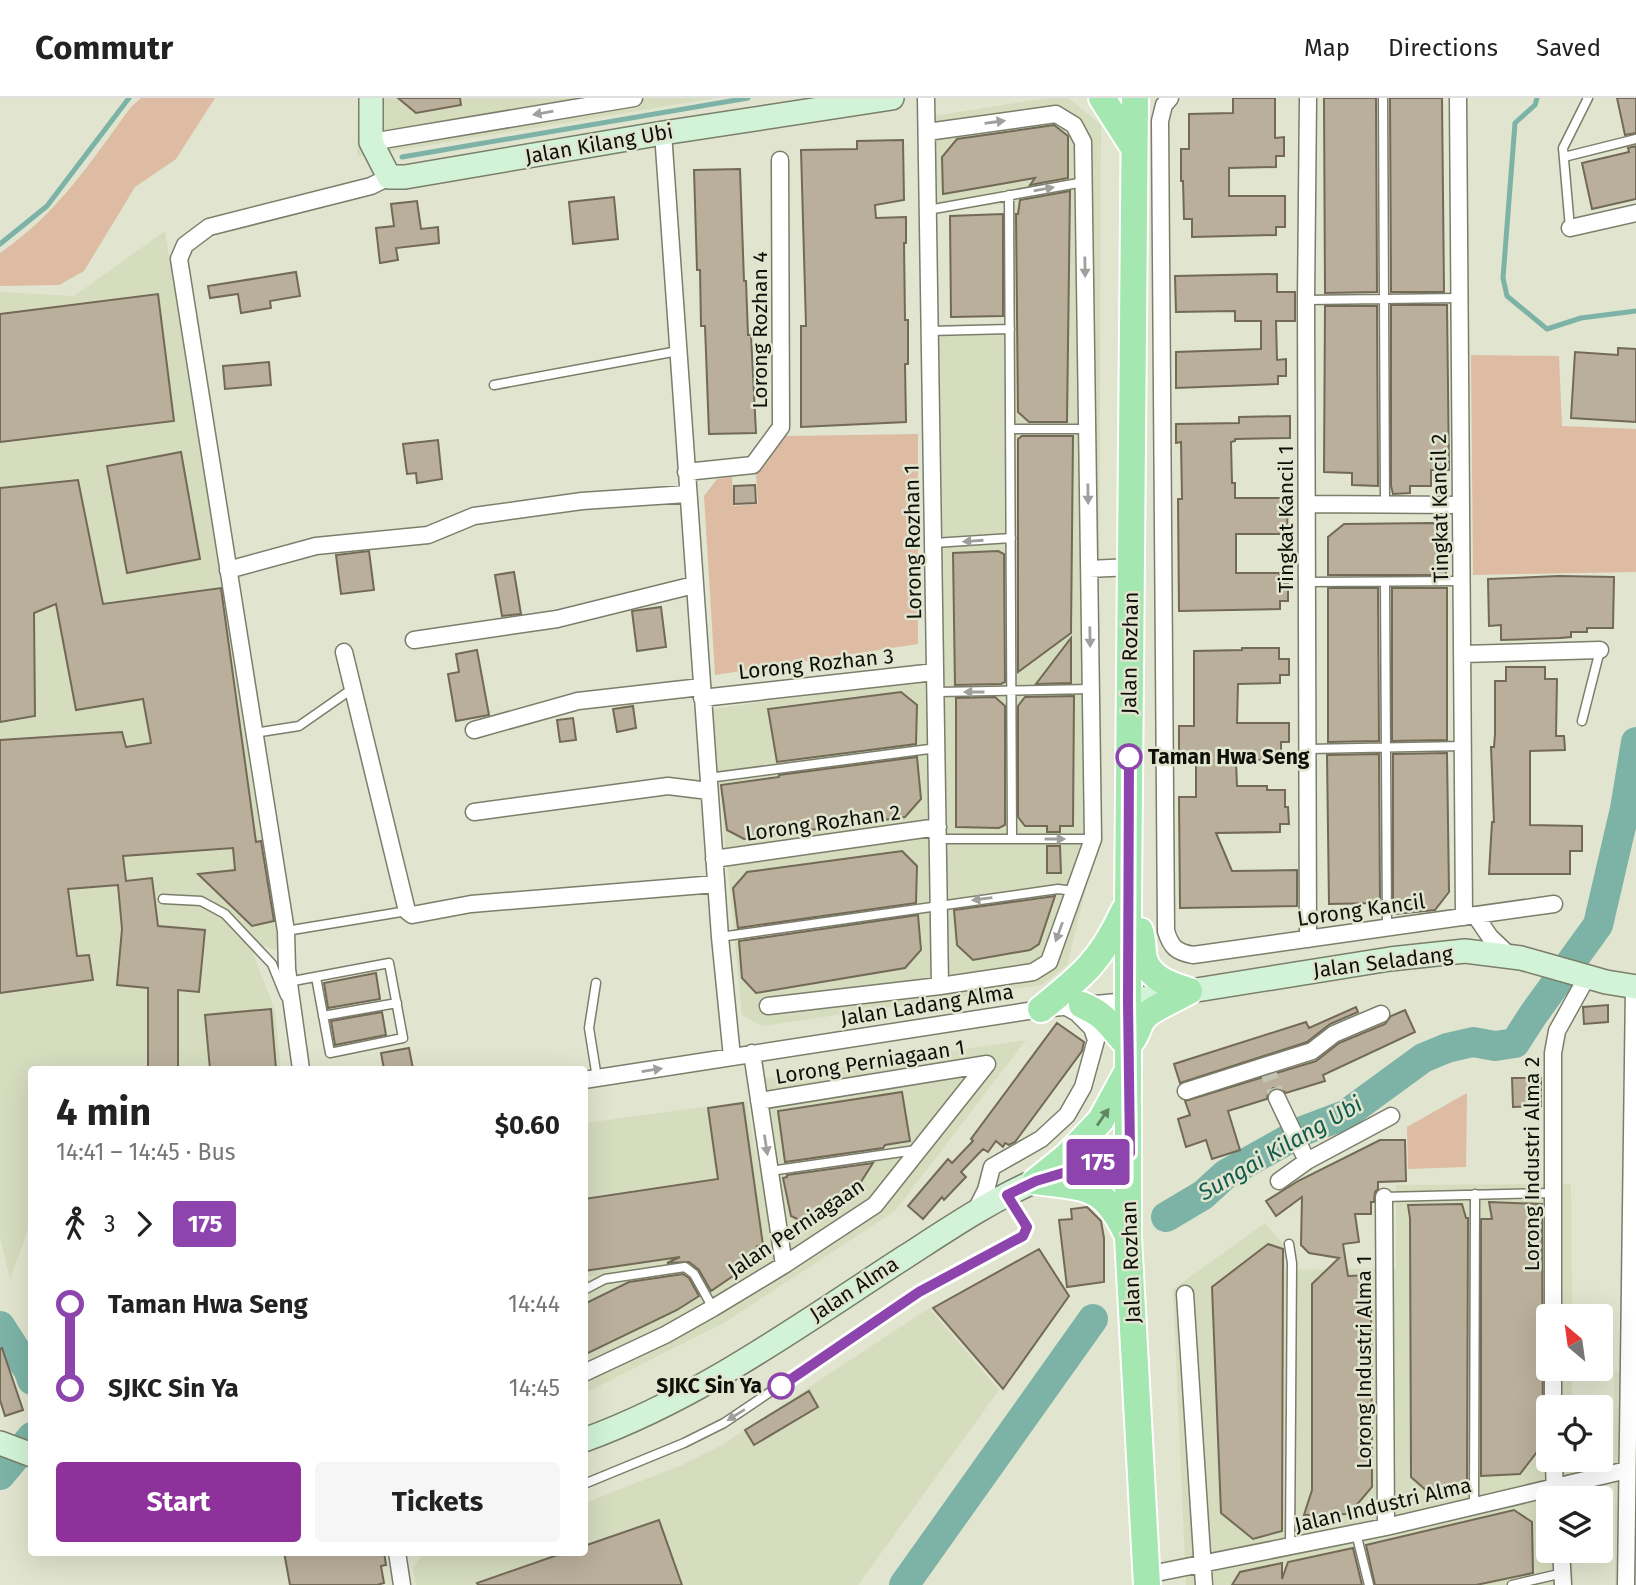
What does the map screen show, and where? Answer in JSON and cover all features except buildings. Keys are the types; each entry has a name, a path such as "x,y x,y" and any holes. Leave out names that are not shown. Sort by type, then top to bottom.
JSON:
{"main road":[{"path":"371,98 371,142 389,177"},
{"name":"Jalan Kilang Ubi","path":"389,177 405,177 663,133 892,98"},
{"path":"1102,98 1134,148"},
{"name":"Jalan Rozhan","path":"1135,98 1128,1237 1147,1580"},
{"path":"1128,903 1143,940 1148,970 1170,985 1189,991"},
{"path":"1128,903 1112,939 1100,956 1074,982 1062,1007 1108,1019 1128,1058"},
{"name":"Jalan Seladang","path":"1128,1001 1465,951 1515,957 1581,976 1635,987"},
{"path":"1036,1181 1067,1156 1101,1121 1141,1021 1152,1009 1166,1005 1189,991"},
{"name":"Jalan Alma","path":"588,1437 642,1418 750,1356 1007,1195 1036,1181 1130,1153"},
{"path":"1036,1181 1083,1188 1095,1193 1115,1210 1128,1237"},
{"path":"0,1443 28,1454"}],"street":[{"path":"371,142 634,98"},
{"name":"Lorong Rozhan 1","path":"926,98 940,986"},
{"name":"Jalan Rozhan","path":"1170,98 1164,105 1160,121 1166,931 1175,949"},
{"name":"Tingkat Kancil 1","path":"1308,98 1308,939"},
{"name":"Tingkat Kancil 2","path":"1458,98 1463,746 1470,916"},
{"name":"Jalan Rozhan","path":"768,1006 1033,972 1049,962 1093,839 1083,142 1074,125 1056,114 927,132"},
{"path":"663,133 708,785 732,1057"},
{"name":"Lorong Rozhan 4","path":"686,472 753,465 781,428 780,160"},
{"path":"301,1066 288,982 286,931 179,259 185,245 209,227 371,186 389,177"},
{"path":"1570,228 1636,213"},
{"path":"228,570 316,546 428,535 474,516 582,501 687,494"},
{"path":"1308,504 1461,505"},
{"path":"1089,569 1163,554"},
{"path":"414,640 556,619 694,585"},
{"path":"1463,654 1600,650"},
{"path":"344,652 407,911 412,915 471,904 716,884"},
{"name":"Lorong Rozhan 3","path":"474,730 578,701 935,672"},
{"path":"474,812 668,786 708,785"},
{"name":"Lorong Rozhan 2","path":"714,859 938,833"},
{"name":"Lorong Kancil","path":"1175,949 1193,955 1554,904"},
{"path":"1470,916 1515,957"},
{"name":"Lorong Industri Alma 2","path":"1553,1304 1553,1053 1557,1031 1581,976"},
{"path":"1626,1585 1635,987"},
{"name":"Jalan Ladang Alma","path":"591,1079 1062,1007 1128,1001"},
{"path":"974,1214 986,1190 992,1167 1041,1139 1066,1115 1083,1087 1096,1040 1091,1028 1077,1013 1062,1007"},
{"path":"1186,1091 1312,1051 1334,1034 1381,1014"},
{"path":"752,1053 785,1265"},
{"name":"Lorong Perniagaan 1","path":"759,1101 987,1064"},
{"name":"Jalan Perniagaan","path":"588,1371 665,1335 713,1308 785,1265 875,1205 987,1064"},
{"path":"1277,1098 1304,1156"},
{"path":"1279,1181 1304,1156 1391,1116"},
{"name":"Lorong Industri Alma 1","path":"1384,1197 1386,1527"},
{"path":"1185,1294 1204,1585"},
{"name":"Jalan Industri Alma","path":"1578,1486 1627,1470"},
{"name":"Jalan Industri Alma","path":"1147,1580 1474,1506 1536,1497"},
{"path":"397,1556 401,1585"}],"lane":[{"path":"1383,98 1385,505"},
{"path":"1570,228 1563,148 1588,98"},
{"path":"1564,157 1636,139"},
{"path":"928,210 1084,182"},
{"path":"1009,195 1012,839"},
{"path":"1306,300 1459,298"},
{"path":"930,331 1010,329"},
{"path":"494,385 678,351"},
{"path":"1010,429 1087,429"},
{"path":"934,543 1011,538"},
{"path":"1307,582 1462,581"},
{"path":"1385,582 1387,928"},
{"path":"1582,721 1600,650"},
{"path":"254,733 299,726 352,689"},
{"path":"937,692 1091,689"},
{"path":"1308,749 1463,746"},
{"path":"708,785 937,748"},
{"path":"938,833 1012,839 1093,839"},
{"path":"720,937 939,904 1058,889 1074,891"},
{"path":"163,899 201,901 225,914 272,964 293,1015"},
{"path":"286,931 407,911"},
{"path":"288,982 390,963 403,1038 330,1053 316,977"},
{"path":"591,1079 589,1028 596,983"},
{"path":"323,1016 397,1003"},
{"path":"770,1171 918,1149"},
{"path":"1384,1197 1552,1193"},
{"path":"588,1482 684,1443 723,1423 919,1292 1023,1236 1027,1227 1007,1195"},
{"path":"1474,1506 1475,1195"},
{"path":"1289,1244 1292,1263 1290,1547"},
{"path":"588,1288 606,1279 685,1267 694,1274 713,1308"},
{"path":"1356,1533 1369,1585"},
{"path":"1512,1585 1563,1579"}],"shaded area":[{"path":"141,98 215,98 176,159 135,187 84,271 59,285 0,286 0,253 56,204 131,107"},
{"path":"358,98 716,98 357,157"},
{"path":"1046,98 1068,98 1101,125 1098,840 1067,965 1042,985 762,1026 742,1015 712,709 944,677 938,325 1007,324 1004,204 934,212 933,116"},
{"path":"165,231 283,953 265,946 253,954 275,1010 281,1066 28,1066 28,1229 10,1280 0,1237 0,292 74,296"},
{"path":"1471,355 1559,356 1562,426 1636,429 1636,572 1473,575"},
{"path":"918,434 918,644 715,675 704,496 717,479 732,477 734,506 758,504 756,475 786,436"},
{"path":"1026,1040 895,1211 724,1323 588,1391 588,1280 596,1276 588,1277 588,1123 747,1101 758,1169 748,1081"},
{"path":"1467,1093 1466,1167 1408,1169 1407,1127"},
{"path":"1571,1184 1572,1304 1536,1304 1536,1381 1572,1381 1572,1395 1536,1395 1536,1472 1573,1472 1573,1486 1536,1486 1536,1563 1573,1563 1573,1585 1186,1585 1173,1289 1265,1223 1285,1246 1285,1270 1396,1268 1396,1185"},
{"path":"929,1308 999,1390 858,1585 416,1585 413,1568 421,1556 588,1556 588,1502 682,1465 722,1445"},
{"path":"1636,1370 1636,1585 1615,1585 1614,1372"}],"waterway":[{"path":"0,244 47,206 129,98"},
{"path":"402,157 748,98"},
{"name":"Sungai Kilang Ubi","path":"1537,98 1535,105 1515,123 1503,278 1507,296 1547,329 1581,318 1636,311"},
{"name":"Sungai Kilang Ubi","path":"1166,1217 1203,1195 1226,1174 1305,1130 1345,1115 1423,1058 1447,1048 1473,1042 1495,1046 1515,1043 1598,925 1625,809 1636,742"},
{"name":"Sungai Kilang Ubi","path":"904,1585 1093,1319"},
{"path":"0,1326 28,1369"},
{"path":"0,1475 28,1442"}],"tunnel":[{"path":"1266,1065 1277,1098"}],"bus line":[{"name":"175","path":"781,1386 919,1292 1023,1236 1027,1227 1007,1195 1036,1181 1130,1153 1129,757"}],"place":[{"name":"Taman Hwa Seng","path":"1129,757"},
{"name":"SJKC Sin Ya","path":"781,1386"}]}
